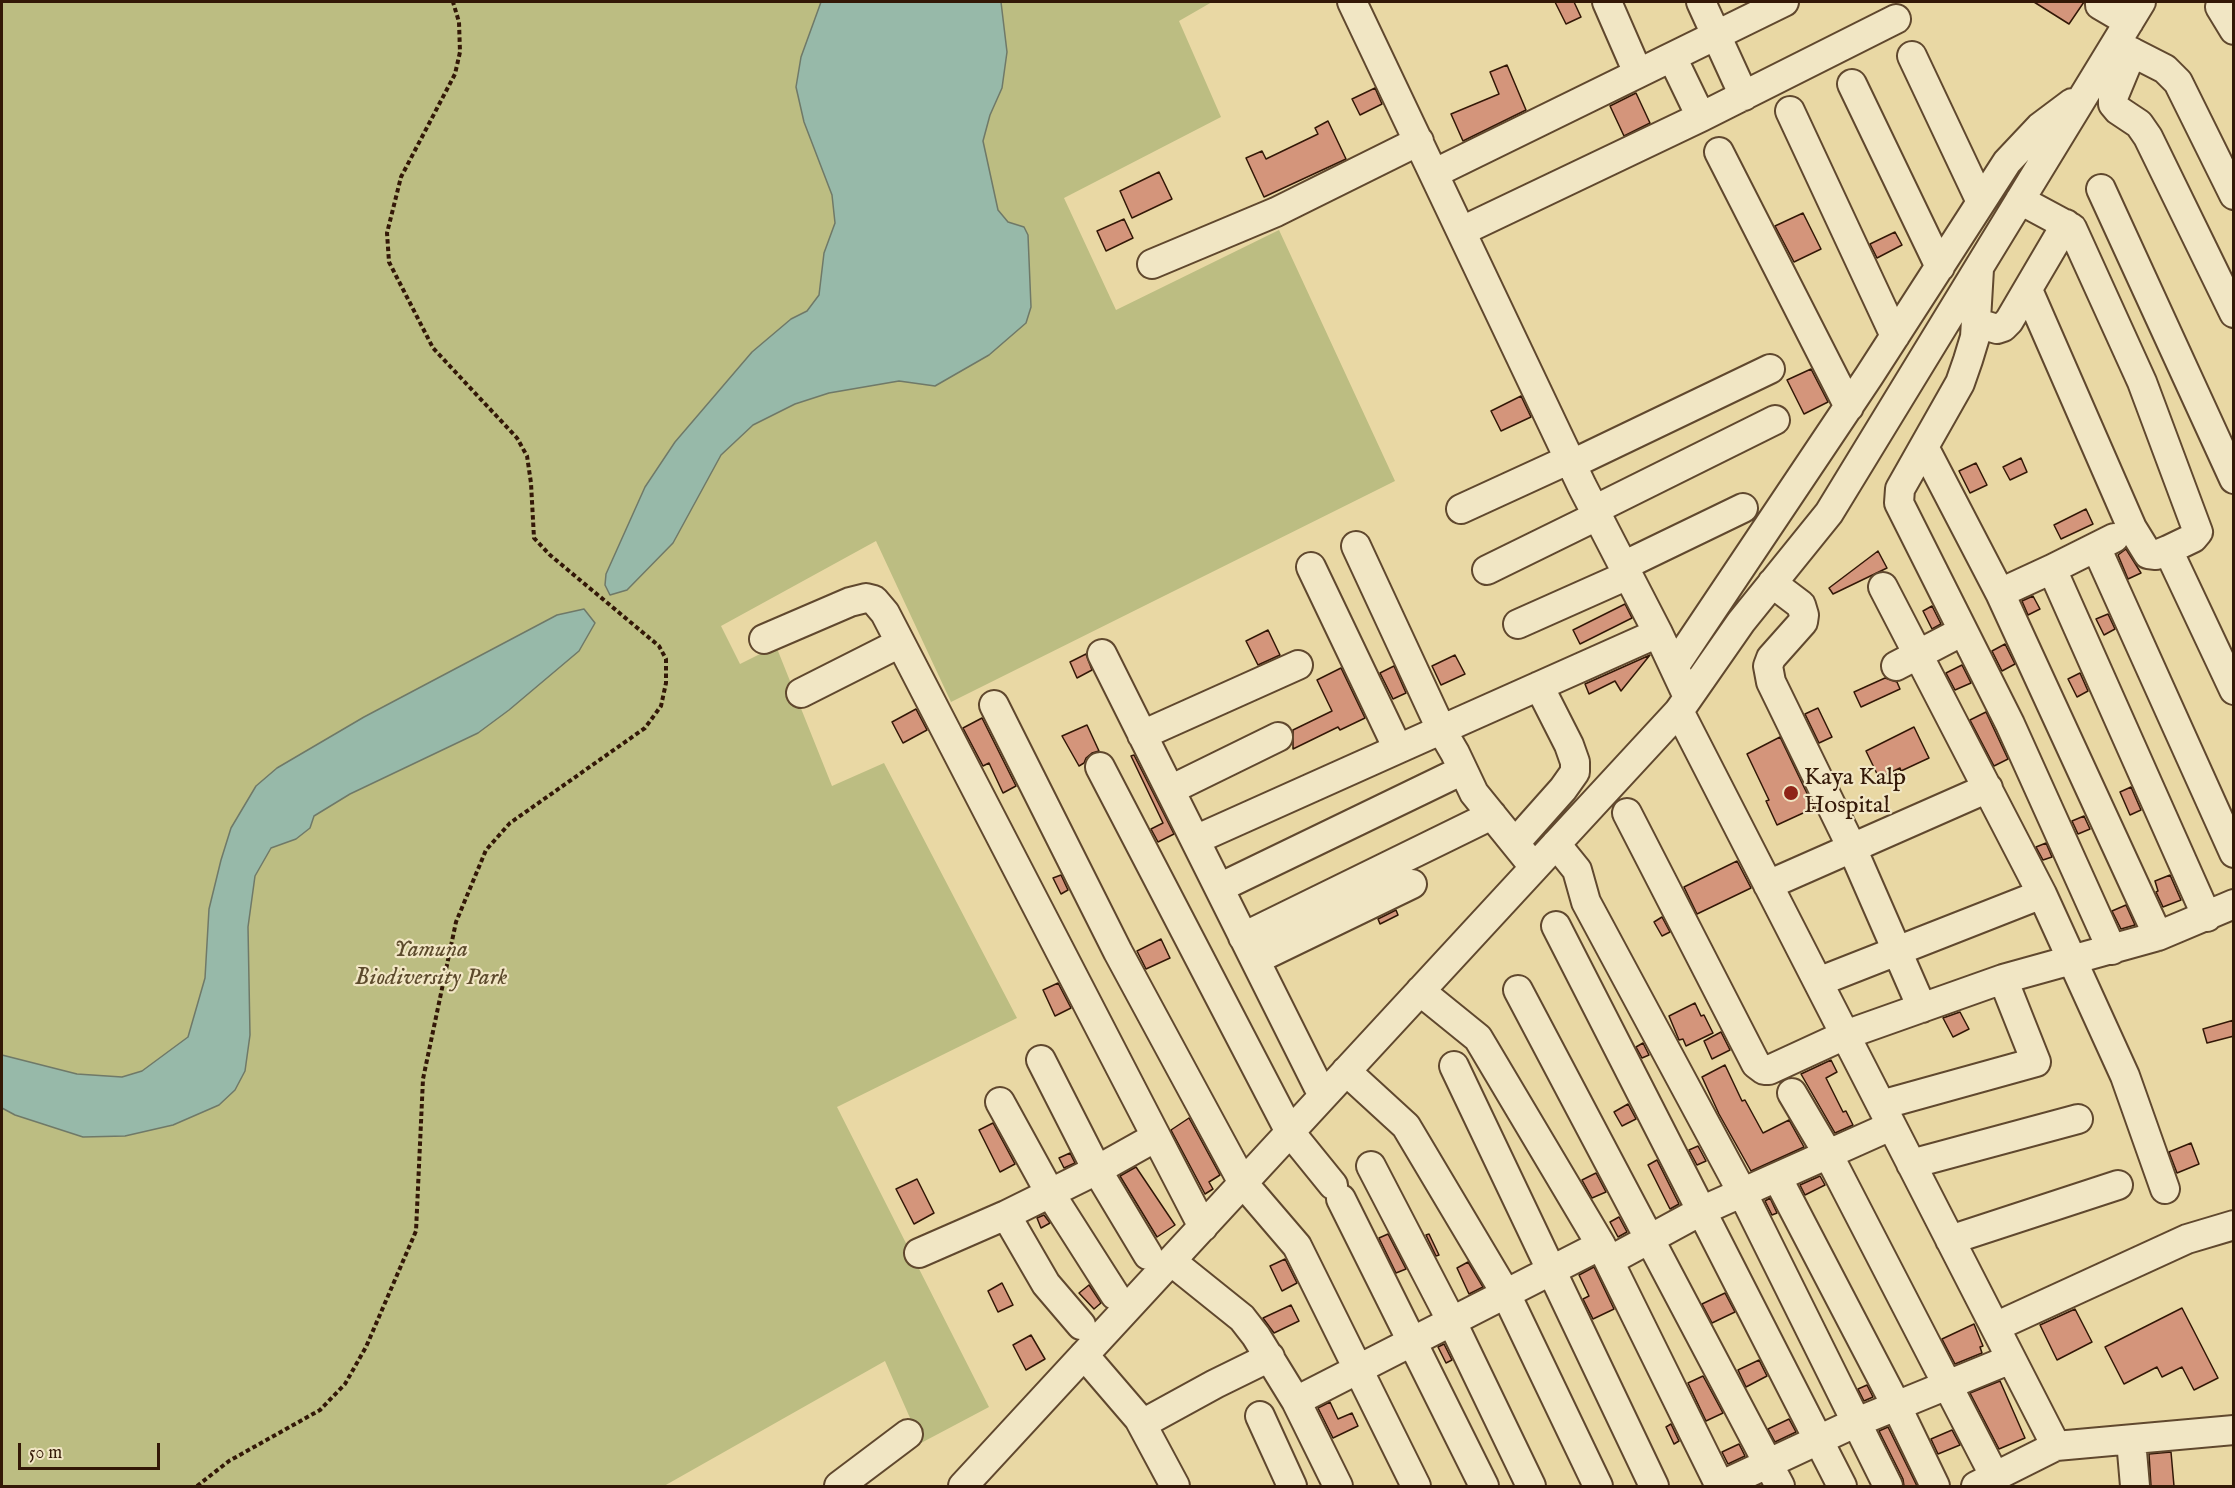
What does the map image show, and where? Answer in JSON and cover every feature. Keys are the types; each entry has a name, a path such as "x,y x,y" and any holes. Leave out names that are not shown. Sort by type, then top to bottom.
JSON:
{"street":[{"path":"1352,2 1596,513 1658,633 1674,667 1683,704 1768,885 2056,1446"},
{"path":"1701,2 1743,96"},
{"path":"1435,173 1784,2"},
{"path":"2100,2 2100,5 2130,30 2184,92 2234,195"},
{"path":"1615,4 1638,73"},
{"path":"1462,231 1701,117 1896,19"},
{"path":"963,1486 1084,1355 1159,1258 1203,1227 1683,704 1742,622 1829,513 2086,92 2130,30"},
{"path":"2130,30 2113,104 2135,122 2148,137 2234,314"},
{"path":"1912,56 1981,202"},
{"path":"1672,57 1701,117"},
{"path":"1851,84 1940,267"},
{"path":"1674,667 1849,407 2007,162 2024,141 2086,92"},
{"path":"1790,111 1895,336"},
{"path":"1152,264 1276,212 1419,141"},
{"path":"1719,152 1849,407"},
{"path":"2101,189 2234,479"},
{"path":"2020,200 2069,226 2142,382 2198,528 2193,538 2156,555 2148,554 2132,528 2028,290"},
{"path":"1977,323 1997,329 2009,321 2069,226"},
{"path":"1979,267 1975,337 1960,383 1930,459 1900,489 1900,506 2010,724 2112,950"},
{"path":"1461,509 1770,369"},
{"path":"1487,570 1775,420"},
{"path":"1930,459 2000,593 2158,936"},
{"path":"1518,624 1743,508"},
{"path":"2000,593 2132,528"},
{"path":"1356,546 1441,729 1474,793 1534,867"},
{"path":"2096,547 2234,854"},
{"path":"2168,550 2234,690"},
{"path":"1311,567 1398,750"},
{"path":"1628,813 1759,1068 1769,1070 1845,1035 2003,979 2112,950 2224,915 2052,569"},
{"path":"1772,583 1800,605 1804,615 1803,622 1771,658 1768,666 1769,678 1852,848 1922,1008"},
{"path":"1883,587 1907,660 1988,788 2042,894 2125,1076 2165,1189"},
{"path":"764,639 850,602 866,598 874,600 885,613 1203,1227"},
{"path":"1907,660 1963,632"},
{"path":"1195,840 1658,633"},
{"path":"801,693 900,643"},
{"path":"1102,654 1323,1096"},
{"path":"1142,735 1298,665"},
{"path":"1515,843 1563,789 1575,772 1575,762 1569,745 1539,686"},
{"path":"994,705 1118,952 1243,1182 1295,1244 1416,1486"},
{"path":"1170,790 1278,737"},
{"path":"1100,767 1290,1132 1337,1192 1484,1486"},
{"path":"1219,888 1463,770"},
{"path":"1768,885 1988,788"},
{"path":"1249,948 1492,815"},
{"path":"1556,844 1577,870 1586,902 1742,1192 1888,1486"},
{"path":"1249,948 1412,884"},
{"path":"1818,982 2042,894"},
{"path":"1556,926 1842,1486"},
{"path":"1296,1401 1552,1271 1650,1239 1701,1211 1828,1154 1886,1116 2036,1062 2003,979"},
{"path":"1518,990 1774,1475"},
{"path":"1420,991 1476,1036 1605,1253 1720,1486 1774,1475 1818,1440 1896,1405 2011,1359"},
{"path":"1041,1060 1097,1170 1159,1258 1236,1313 1270,1357 1296,1401 1338,1486"},
{"path":"1454,1066 1654,1486"},
{"path":"1346,1071 1403,1123 1506,1294 1598,1486"},
{"path":"1792,1093 1828,1154 1948,1384 1986,1482 2056,1446 2234,1430"},
{"path":"1000,1102 1050,1193 1115,1296"},
{"path":"1911,1164 2078,1119"},
{"path":"919,1253 1006,1215 1097,1170 1156,1137"},
{"path":"1371,1166 1452,1322 1531,1486"},
{"path":"1777,1177 1896,1405 1935,1486"},
{"path":"1950,1240 2118,1185"},
{"path":"1006,1215 1046,1284 1081,1325"},
{"path":"1995,1327 2187,1239 2234,1225"},
{"path":"1084,1355 1138,1417 1175,1486"},
{"path":"1138,1417 1215,1384 1270,1357"},
{"path":"1260,1416 1292,1486"},
{"path":"839,1486 908,1434"},
{"path":"2130,1440 2135,1486"}],"path":[{"path":"197,1486 229,1461 320,1410 345,1384 366,1347 416,1231 423,1079 456,922 486,850 510,823 645,728 661,706 666,683 666,659 659,646 550,555 534,538 527,456 518,438 433,348 389,262 387,233 401,177 455,74 460,52 459,22 453,2"}],"green space":[{"name":"Yamuna Biodiversity Park","path":"2,2 1212,2 1179,21 1221,117 1064,198 1116,310 1279,230 1395,481 951,702 876,541 721,626 740,664 776,646 832,786 884,763 1017,1018 837,1107 989,1407 921,1443 885,1361 664,1486 2,1486"}],"shaded area":[{"path":"821,2 1001,2 1007,52 1002,88 990,115 983,141 998,210 1008,222 1024,227 1028,235 1031,307 1026,323 989,355 935,386 899,381 829,393 795,404 753,425 721,455 673,543 627,590 610,595 605,585 606,574 645,487 675,442 752,352 791,319 807,311 819,295 824,253 835,223 832,195 804,122 796,87 801,57"},
{"path":"584,609 595,623 579,651 509,710 478,733 350,794 314,816 310,828 296,839 271,848 255,876 248,927 250,1035 245,1071 235,1090 219,1105 173,1125 125,1136 83,1137 15,1115 2,1108 2,1055 77,1074 122,1077 142,1071 188,1037 205,978 209,909 221,860 231,828 256,786 277,768 364,717 557,615"}],"building":[{"path":"1555,2 1574,2 1581,17 1566,24"},
{"path":"2034,2 2084,2 2069,24"},
{"path":"1507,65 1526,110 1463,141 1451,114 1499,94 1490,72"},
{"path":"1375,88 1382,104 1360,115 1352,99"},
{"path":"1636,93 1650,123 1624,136 1610,106"},
{"path":"1328,121 1346,159 1264,197 1246,158 1262,151 1266,159 1318,134 1315,128"},
{"path":"1159,172 1172,199 1132,218 1120,191"},
{"path":"1803,213 1821,249 1794,262 1775,226"},
{"path":"1124,219 1133,238 1106,251 1097,231"},
{"path":"1895,232 1902,245 1877,258 1870,244"},
{"path":"1811,369 1828,402 1804,414 1787,380"},
{"path":"1521,396 1531,417 1501,431 1491,411"},
{"path":"2021,458 2027,472 2010,480 2003,467"},
{"path":"1976,463 1987,485 1970,493 1959,471"},
{"path":"2086,509 2093,524 2061,539 2054,525"},
{"path":"2126,549 2141,573 2128,579 2118,555"},
{"path":"1878,551 1887,568 1833,594 1829,588"},
{"path":"2033,596 2040,609 2028,615 2022,601"},
{"path":"1625,604 1632,618 1580,644 1573,630"},
{"path":"1932,606 1941,624 1932,629 1923,611"},
{"path":"2108,614 2115,629 2104,635 2096,619"},
{"path":"1268,630 1280,655 1258,665 1246,641"},
{"path":"2005,644 2015,664 2002,671 1992,651"},
{"path":"1086,654 1092,670 1077,678 1070,662"},
{"path":"1455,655 1465,674 1441,685 1432,666"},
{"path":"1650,655 1621,691 1615,681 1589,694 1585,684"},
{"path":"1962,665 1971,683 1955,690 1946,673"},
{"path":"1394,666 1406,693 1393,699 1380,673"},
{"path":"1341,668 1365,718 1340,730 1338,727 1293,749 1293,730 1332,711 1317,680"},
{"path":"2080,673 2088,691 2077,697 2068,679"},
{"path":"1885,678 1897,682 1900,689 1861,707 1854,692"},
{"path":"1818,708 1832,737 1819,743 1805,714"},
{"path":"916,709 927,730 903,743 892,722"},
{"path":"1986,712 2008,759 1994,766 1970,720"},
{"path":"982,718 1016,786 1003,793 989,763 983,766 963,728"},
{"path":"1087,725 1099,751 1092,753 1079,766 1062,736"},
{"path":"1914,727 1929,758 1879,778 1866,751"},
{"path":"1780,737 1814,808 1777,825 1766,801 1769,800 1747,754"},
{"path":"1134,755 1174,834 1158,842 1151,829 1163,823 1131,756"},
{"path":"2131,787 2141,810 2130,815 2120,792"},
{"path":"2084,816 2090,829 2078,834 2072,821"},
{"path":"2046,843 2052,857 2043,860 2036,847"},
{"path":"1737,861 1751,888 1697,914 1684,887"},
{"path":"1061,875 1068,890 1061,894 1053,878"},
{"path":"2170,875 2181,900 2163,907 2156,892 2158,891 2155,881"},
{"path":"2126,905 2135,925 2121,929 2112,911"},
{"path":"1396,910 1398,915 1380,924 1378,919"},
{"path":"1662,917 1670,932 1662,936 1654,922"},
{"path":"1161,939 1170,958 1146,969 1137,951"},
{"path":"1058,983 1071,1008 1055,1016 1043,990"},
{"path":"1695,1003 1713,1033 1686,1046 1683,1039 1679,1040 1669,1016"},
{"path":"1960,1012 1969,1029 1953,1037 1943,1018"},
{"path":"2234,1020 2234,1036 2207,1043 2203,1029"},
{"path":"1721,1032 1730,1050 1712,1059 1704,1041"},
{"path":"1643,1043 1649,1055 1642,1058 1636,1047"},
{"path":"1831,1060 1837,1072 1826,1078 1843,1112 1846,1111 1853,1125 1835,1133 1801,1074"},
{"path":"1725,1065 1742,1101 1745,1100 1763,1133 1789,1120 1804,1147 1751,1171 1719,1114 1702,1077"},
{"path":"1628,1104 1636,1119 1622,1126 1614,1112"},
{"path":"1189,1118 1220,1175 1209,1182 1213,1189 1205,1194 1171,1130"},
{"path":"993,1123 1015,1164 1000,1172 979,1130"},
{"path":"2191,1143 2199,1164 2177,1173 2169,1152"},
{"path":"1698,1146 1706,1161 1697,1165 1689,1150"},
{"path":"1070,1153 1075,1163 1064,1168 1059,1158"},
{"path":"1657,1160 1679,1204 1670,1209 1648,1165"},
{"path":"1136,1167 1175,1225 1157,1237 1120,1176"},
{"path":"1596,1173 1606,1192 1592,1198 1582,1180"},
{"path":"1820,1176 1825,1185 1805,1195 1800,1185"},
{"path":"917,1179 934,1213 914,1224 896,1189"},
{"path":"1770,1198 1777,1213 1772,1215 1765,1201"},
{"path":"1044,1215 1050,1223 1041,1228 1037,1218"},
{"path":"1619,1217 1627,1232 1618,1237 1610,1222"},
{"path":"1388,1234 1406,1269 1396,1273 1379,1238"},
{"path":"1429,1234 1439,1255 1436,1256 1426,1235"},
{"path":"1285,1259 1297,1283 1282,1291 1270,1266"},
{"path":"1468,1262 1483,1287 1469,1294 1457,1268"},
{"path":"1594,1267 1614,1309 1593,1319 1583,1299 1589,1296 1579,1275"},
{"path":"1002,1283 1013,1305 998,1312 988,1291"},
{"path":"1089,1285 1101,1303 1094,1309 1079,1293"},
{"path":"1725,1293 1735,1312 1712,1323 1702,1304"},
{"path":"1291,1305 1299,1321 1274,1333 1263,1318"},
{"path":"2182,1308 2218,1378 2194,1390 2182,1367 2162,1377 2157,1367 2124,1384 2105,1347"},
{"path":"2075,1309 2092,1342 2057,1360 2040,1325"},
{"path":"1974,1324 1983,1346 1980,1347 1982,1353 1955,1364 1942,1339"},
{"path":"1031,1335 1045,1359 1026,1370 1013,1345"},
{"path":"1444,1344 1452,1360 1446,1363 1438,1347"},
{"path":"1759,1360 1767,1376 1746,1387 1738,1370"},
{"path":"1703,1376 1723,1413 1706,1421 1688,1383"},
{"path":"2000,1381 2025,1438 1999,1449 1970,1393"},
{"path":"1867,1385 1873,1397 1864,1401 1858,1389"},
{"path":"1330,1402 1338,1419 1352,1413 1358,1426 1333,1438 1318,1408"},
{"path":"1789,1419 1796,1432 1775,1442 1768,1429"},
{"path":"1671,1424 1679,1441 1674,1444 1666,1427"},
{"path":"1888,1427 1917,1486 1904,1486 1903,1479 1879,1431"},
{"path":"1952,1430 1960,1445 1938,1454 1931,1439"},
{"path":"1739,1444 1745,1456 1728,1464 1722,1452"},
{"path":"2171,1452 2174,1486 2151,1486 2149,1454"}],"place":[{"name":"Kaya Kalp Hospital","path":"1791,793"}]}
